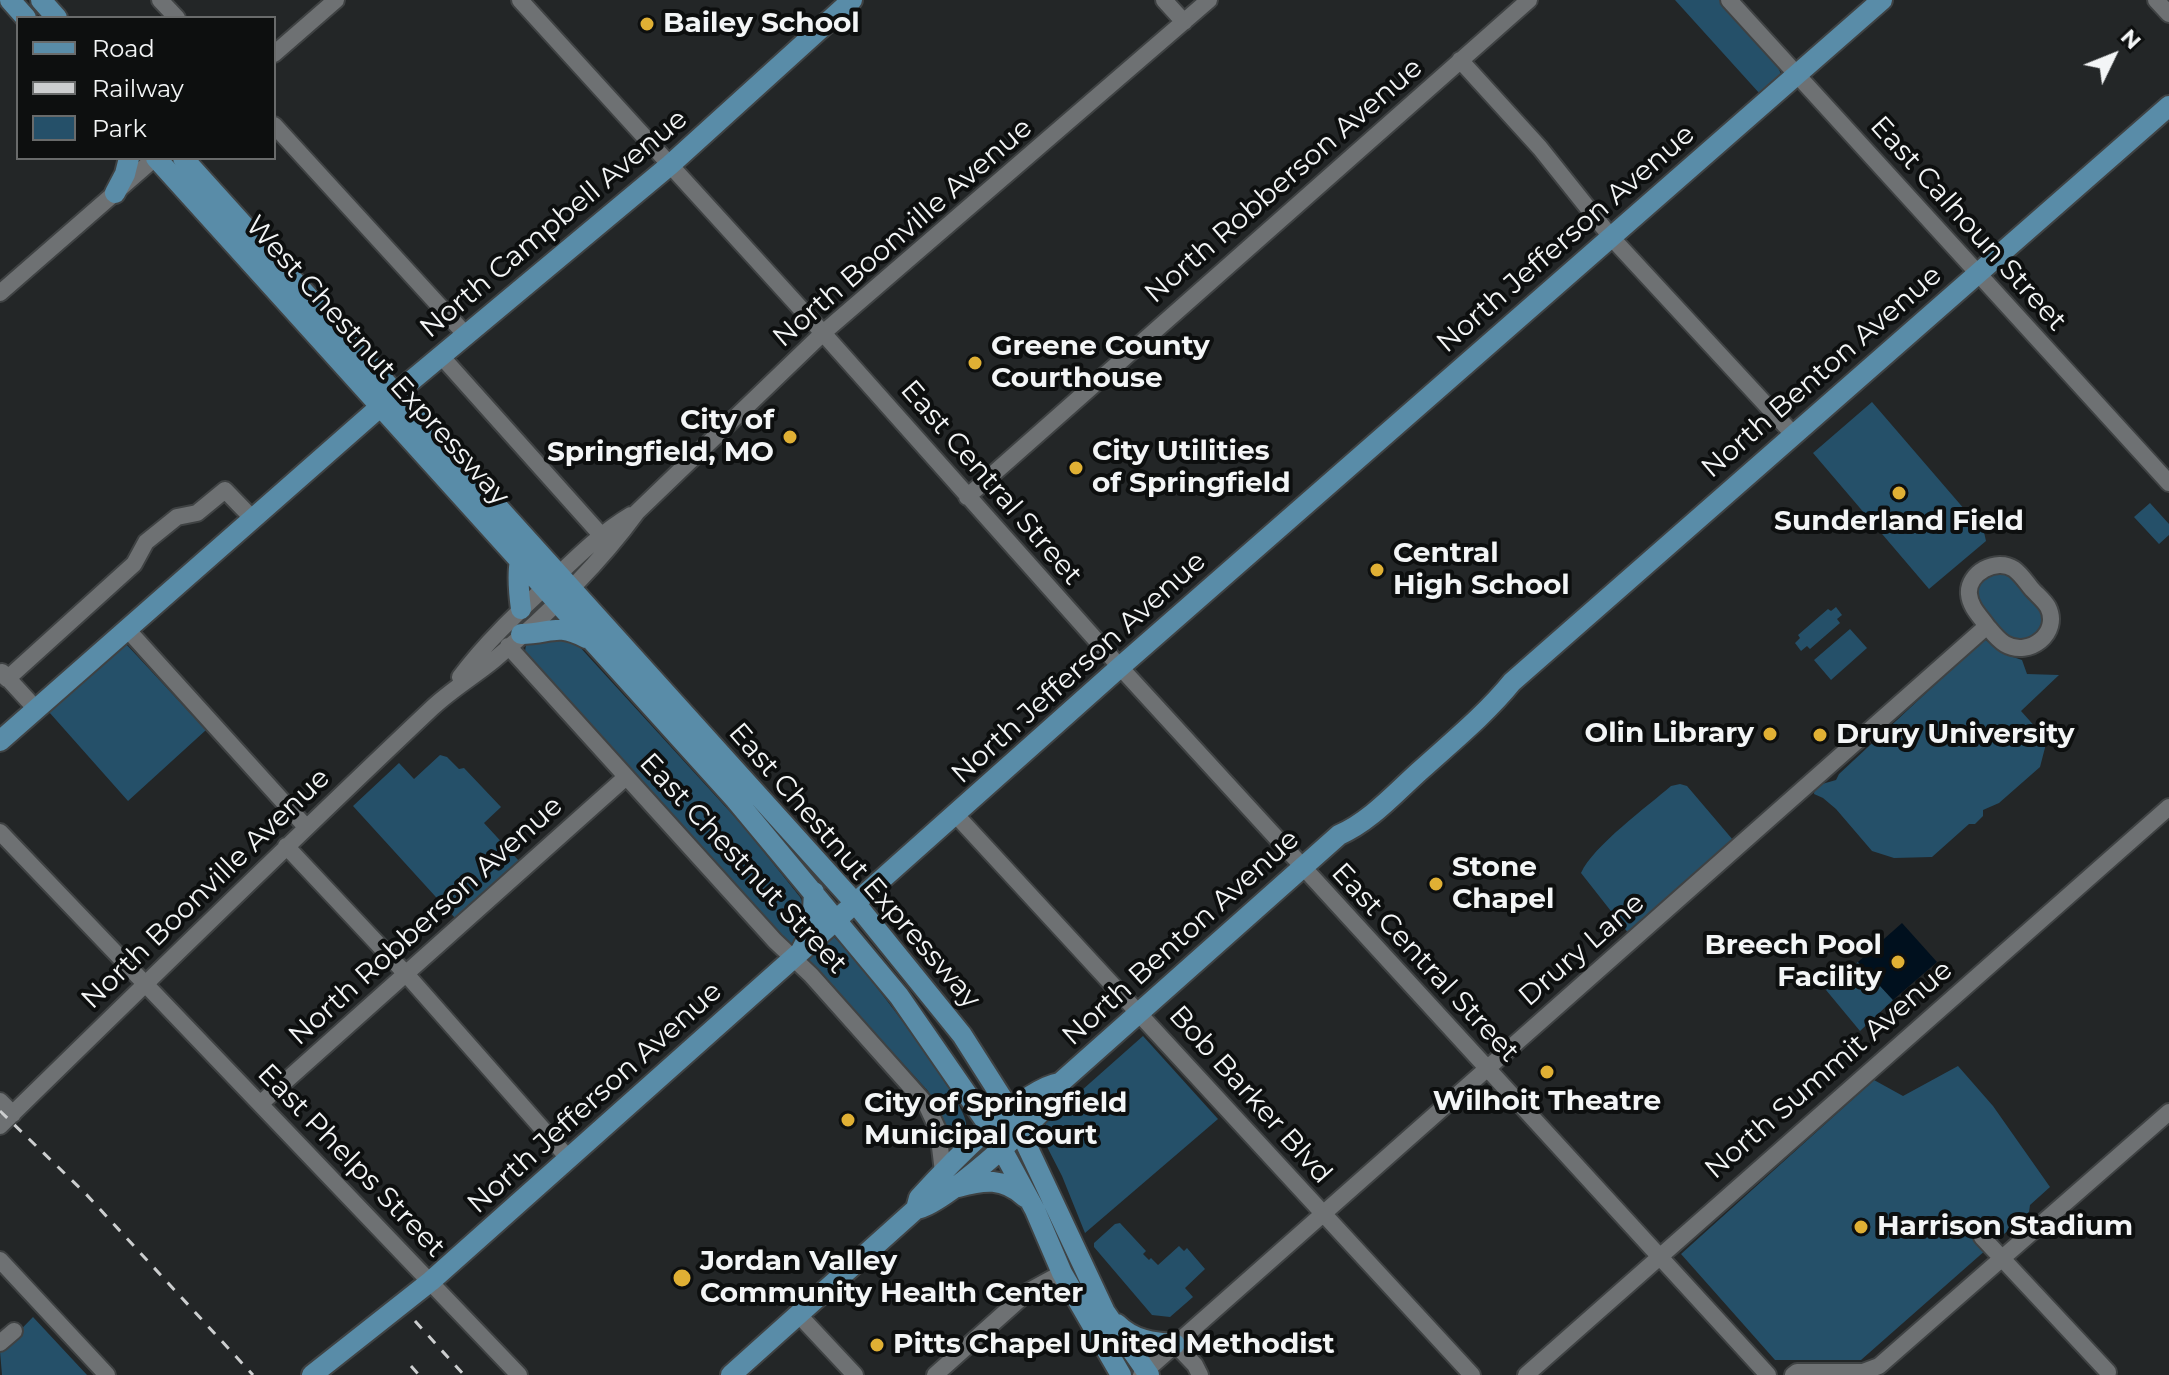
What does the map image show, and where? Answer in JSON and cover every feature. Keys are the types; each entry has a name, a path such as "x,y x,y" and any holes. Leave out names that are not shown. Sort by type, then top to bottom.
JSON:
{"main road":[{"path":"10,0 24,16"},
{"path":"41,0 55,16"},
{"name":"North Campbell Avenue","path":"0,741 388,400 670,165 852,0"},
{"name":"North Jefferson Avenue","path":"312,1375 431,1281 1120,667 1882,0"},
{"name":"North Benton Avenue","path":"996,1138 1020,1131 1054,1098 1060,1083 1302,867 1339,835 1355,828 1380,807 1496,702 1512,682 2169,106"},
{"path":"115,193 128,160"},
{"name":"West Chestnut Expressway","path":"157,160 388,400 558,588"},
{"name":"West Chestnut Expressway","path":"185,160 388,400 414,443 520,561 558,588"},
{"path":"343,440 366,431 383,430 399,434 414,443"},
{"path":"520,561 517,573 521,609"},
{"name":"East Chestnut Expressway","path":"558,588 593,641 735,799 899,996 996,1138 1031,1202 1062,1273 1121,1375"},
{"name":"East Chestnut Expressway","path":"558,588 856,904 962,1035 1011,1112 1105,1312 1145,1374"},
{"path":"515,640 555,628 571,630 593,641"},
{"path":"796,957 812,930 814,892"},
{"name":"North Benton Avenue","path":"731,1375 916,1209 919,1198 949,1180 996,1138 1011,1112 1046,1085 1060,1083"},
{"path":"949,1180 995,1181 1017,1190 1031,1202"},
{"path":"1105,1312 1125,1332 1151,1343 1175,1344"}],"street":[{"path":"160,0 175,16"},
{"path":"276,52 336,0"},
{"name":"East Central Street","path":"520,0 823,333 1120,667 1768,1375"},
{"path":"1164,0 1184,22"},
{"name":"North Boonville Avenue","path":"449,691 480,651 521,609 558,588 612,546 637,512 823,333 1209,0"},
{"name":"North Robberson Avenue","path":"967,497 1529,0"},
{"name":"East Calhoun Street","path":"1729,0 2166,475"},
{"path":"2156,0 2169,14"},
{"path":"1460,60 1540,148 1611,237 1793,434"},
{"path":"276,127 466,335"},
{"path":"0,293 153,160"},
{"path":"442,357 601,535"},
{"path":"36,709 4,675 134,564 146,542 177,517 197,513 225,490 253,519"},
{"name":"North Boonville Avenue","path":"0,1126 449,691 492,661 515,640 601,535 637,512"},
{"path":"1996,564 2015,569 2048,607 2050,622 2047,632 2033,646 2024,648 2004,644 1987,626 1972,606 1969,595 1972,580 1996,564"},
{"name":"Drury Lane","path":"1145,1374 1322,1212 1987,626"},
{"path":"127,629 306,827"},
{"name":"East Chestnut Street","path":"515,640 626,777 796,957 921,1096 935,1121 949,1180"},
{"name":"North Robberson Avenue","path":"260,1104 626,777"},
{"name":"North Summit Avenue","path":"1526,1375 2169,807"},
{"name":"Bob Barker Blvd","path":"956,815 1472,1375"},
{"name":"East Phelps Street","path":"0,832 519,1375"},
{"path":"286,846 407,975 569,1159"},
{"path":"0,1101 13,1114"},
{"path":"1793,1375 1797,1372 1863,1372 1879,1366 2169,1112"},
{"path":"1982,1237 2108,1372"},
{"path":"0,1260 107,1375"},
{"path":"935,1375 1029,1291 1062,1273"},
{"path":"798,1314 855,1375"},
{"path":"0,1343 14,1331"},
{"path":"1175,1344 1200,1375"}],"green space":[{"path":"1675,0 1720,0 1777,65 1781,74 1760,94"},
{"name":"Sunderland Field","path":"1872,402 1984,532 1986,541 1929,589 1813,453"},
{"path":"2150,503 2169,524 2169,535 2159,544 2134,517"},
{"path":"1994,571 2013,575 2040,606 2045,619 2041,633 2021,643 1990,621 1979,604 1976,587 1980,579"},
{"path":"1836,607 1842,615 1837,619 1840,623 1810,649 1807,646 1801,651 1795,643 1800,638 1798,635 1828,609 1831,611"},
{"path":"1850,629 1867,648 1831,680 1814,660"},
{"path":"551,634 578,645 743,826 800,897 804,921 794,944 787,946 525,651 526,645"},
{"path":"1984,639 2007,655 2022,660 2027,674 2059,675 2021,711 2047,740 2040,767 1999,803 1983,810 1983,816 1975,824 1969,824 1932,857 1894,858 1872,851 1836,809 1814,794 1815,786 1836,780"},
{"path":"126,644 206,730 128,801 49,712"},
{"path":"440,755 447,757 459,769 464,768 501,807 484,823 519,861 455,918 353,806 399,763 414,779"},
{"path":"1671,786 1687,786 1733,840 1629,934 1581,873 1587,862 1622,827"},
{"path":"833,936 908,1028 961,1109 966,1123 965,1134 946,1160 945,1126 928,1091 808,960"},
{"path":"1858,962 1893,1000 1860,1031 1826,990"},
{"path":"1143,1036 1218,1119 1085,1233 1043,1139 1046,1122"},
{"name":"Harrison Stadium","path":"1958,1066 1993,1106 2050,1187 2030,1205 2029,1212 1861,1360 1775,1360 1681,1254 1874,1080 1903,1096"},
{"path":"1120,1223 1146,1251 1143,1254 1158,1265 1179,1246 1184,1251 1187,1248 1205,1269 1185,1288 1193,1297 1170,1317 1152,1315 1094,1247 1094,1243"},
{"path":"33,1317 87,1375 2,1375 0,1351"}],"shaded area":[{"name":"Breech Pool Facility","path":"1902,923 1937,962 1893,1000 1858,962"}],"railway":[{"path":"0,1111 85,1193 253,1375"},
{"path":"415,1321 464,1375"},
{"path":"411,1366 419,1375"}],"place":[{"name":"Bailey School","path":"647,24"},
{"name":"Greene County Courthouse","path":"975,363"},
{"name":"City of Springfield, MO","path":"790,437"},
{"name":"City Utilities of Springfield","path":"1076,468"},
{"name":"Sunderland Field","path":"1899,493"},
{"name":"Central High School","path":"1377,570"},
{"name":"Olin Library","path":"1770,734"},
{"name":"Drury University","path":"1820,735"},
{"name":"Stone Chapel","path":"1436,884"},
{"name":"Breech Pool Facility","path":"1898,962"},
{"name":"Wilhoit Theatre","path":"1547,1072"},
{"name":"City of Springfield Municipal Court","path":"848,1120"},
{"name":"Harrison Stadium","path":"1861,1227"},
{"name":"Jordan Valley Community Health Center","path":"682,1278"},
{"name":"Pitts Chapel United Methodist","path":"877,1345"}]}
